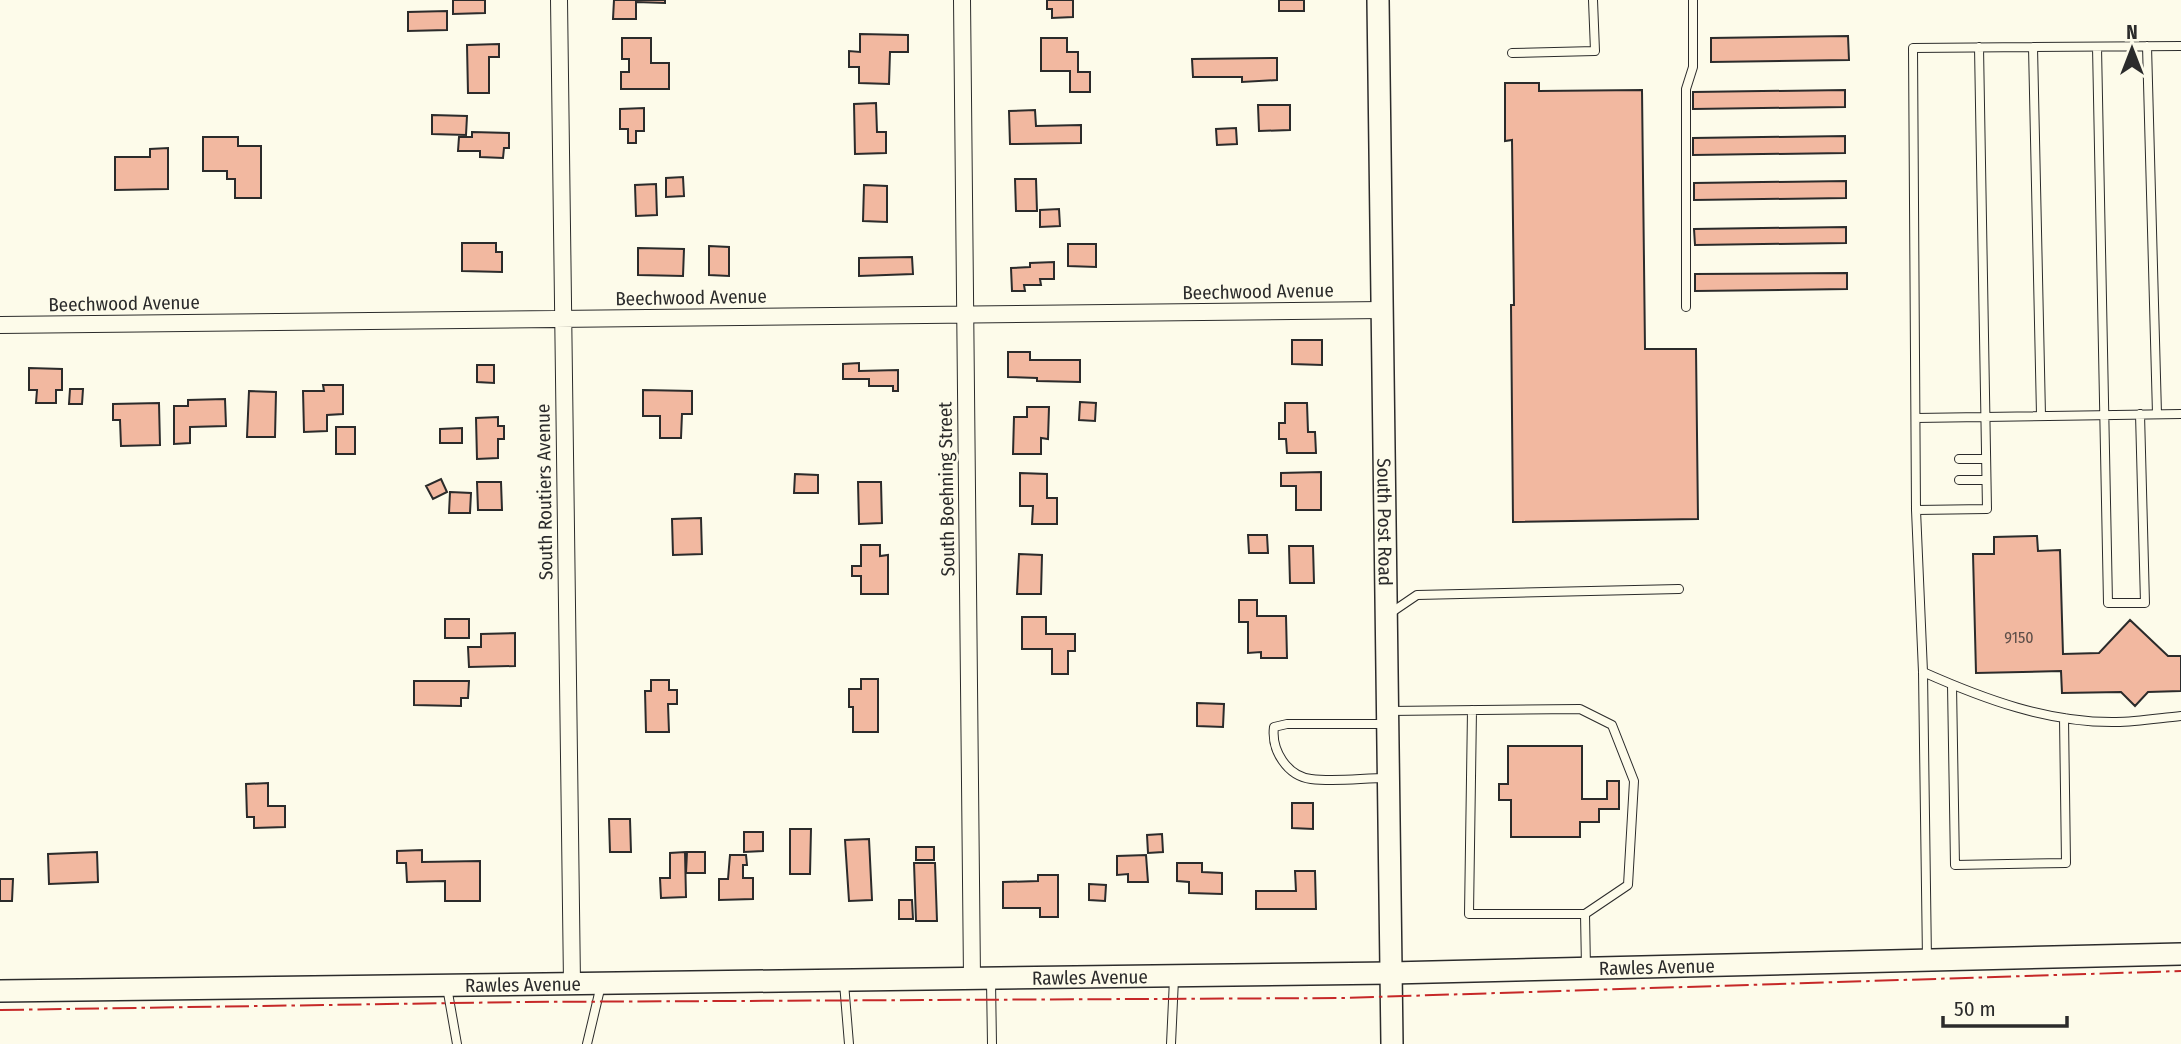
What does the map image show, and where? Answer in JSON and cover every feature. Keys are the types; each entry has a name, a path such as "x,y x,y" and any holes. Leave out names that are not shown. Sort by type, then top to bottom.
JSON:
{"street":[{"name":"South Routiers Avenue","path":"559,0 572,983"},
{"name":"South Boehning Street","path":"962,0 965,315 981,978"},
{"name":"South Post Road","path":"1378,0 1392,1044"},
{"name":"Beechwood Avenue","path":"0,326 1382,310"},
{"name":"Rawles Avenue","path":"0,991 1391,973 2181,954"}],"lane":[{"path":"1512,53 1595,51 1593,0"},
{"path":"1686,307 1686,89 1693,67 1693,0"},
{"path":"2147,46 2157,414"},
{"path":"1927,960 1923,672 1916,510 1921,460 1916,418 1913,48 2181,46"},
{"path":"1916,510 1987,509 1979,47"},
{"path":"2034,47 2041,415"},
{"path":"2097,47 2108,603 2145,603 2140,414"},
{"path":"1916,418 2181,414"},
{"path":"1959,460 1986,459"},
{"path":"1959,480 1986,480"},
{"path":"1386,616 1417,595 1679,589"},
{"path":"1923,672 2011,707 2064,718 2116,722 2181,716"},
{"path":"1952,685 1955,864 2066,863 2064,718"},
{"path":"1388,778 1309,779 1286,767 1273,738 1274,727 1287,723 1472,710 1580,709 1612,725 1634,781 1629,885 1585,914 1469,914 1472,710"},
{"path":"1585,914 1586,968"},
{"path":"1171,1044 1174,976"},
{"path":"981,978 992,1044"},
{"path":"844,980 849,1044"},
{"path":"587,1044 602,982"},
{"path":"446,984 457,1044"}],"building":[{"path":"453,0 485,0 485,13 453,14"},
{"path":"614,0 665,0 665,3 636,2 636,19 613,19"},
{"path":"1047,0 1073,0 1073,17 1052,18 1052,9 1047,9"},
{"path":"1279,0 1304,0 1304,11 1279,11"},
{"path":"447,11 447,30 408,31 408,12"},
{"path":"860,34 908,35 908,52 890,52 889,84 859,83 859,67 849,67 849,51 860,52"},
{"path":"1848,36 1849,60 1711,62 1711,38"},
{"path":"622,38 651,38 651,63 669,63 669,89 621,89 621,72 629,72 629,59 622,59"},
{"path":"1041,38 1067,38 1067,52 1078,52 1078,72 1090,72 1090,92 1070,92 1070,71 1041,71"},
{"path":"499,44 499,57 489,57 489,93 468,93 467,45"},
{"path":"1277,58 1277,80 1242,82 1242,77 1193,77 1192,59"},
{"path":"1505,83 1539,83 1539,91 1642,90 1645,349 1696,349 1698,519 1513,522 1512,140 1505,141"},
{"path":"1845,90 1845,107 1693,109 1693,92"},
{"path":"876,103 877,132 886,132 886,153 855,154 854,104"},
{"path":"1258,105 1290,105 1290,130 1259,131"},
{"path":"644,108 644,131 636,131 636,143 628,143 628,129 620,129 620,109"},
{"path":"1035,110 1036,126 1081,125 1081,143 1010,144 1009,111"},
{"path":"432,115 467,116 466,135 432,134"},
{"path":"1236,128 1237,144 1217,145 1216,129"},
{"path":"472,132 509,133 509,148 504,148 503,158 480,157 480,151 458,151 459,137 472,137"},
{"path":"1845,136 1845,153 1693,155 1693,138"},
{"path":"203,137 238,137 238,146 261,146 261,198 235,198 235,179 227,179 227,171 203,171"},
{"path":"168,148 168,189 115,190 115,157 150,157 150,149"},
{"path":"683,177 684,196 666,197 666,178"},
{"path":"1015,179 1036,179 1037,211 1016,211"},
{"path":"1846,181 1846,198 1694,200 1694,183"},
{"path":"656,184 657,215 636,216 635,185"},
{"path":"864,185 887,186 887,222 863,221"},
{"path":"1059,209 1060,226 1040,227 1040,210"},
{"path":"1846,227 1846,243 1695,245 1694,229"},
{"path":"462,243 496,243 496,252 502,252 502,272 462,271"},
{"path":"1068,244 1096,244 1096,267 1068,266"},
{"path":"709,246 729,247 729,276 709,275"},
{"path":"638,248 684,249 683,276 638,275"},
{"path":"912,257 913,274 859,276 859,258"},
{"path":"1054,262 1054,279 1040,279 1041,285 1024,285 1025,291 1012,291 1011,268 1030,267 1030,263"},
{"path":"1847,273 1847,289 1695,291 1695,274"},
{"path":"1292,340 1322,340 1322,365 1292,364"},
{"path":"1008,352 1030,352 1030,360 1080,360 1080,382 1008,377"},
{"path":"859,363 859,371 898,370 898,391 893,391 893,386 869,386 869,379 843,379 843,364"},
{"path":"477,365 494,365 494,383 477,382"},
{"path":"29,368 62,369 62,390 56,390 56,403 36,403 37,390 29,390"},
{"path":"323,385 343,385 343,414 327,415 327,431 304,432 303,391 324,391"},
{"path":"70,389 83,389 82,404 69,404"},
{"path":"643,390 692,391 692,414 682,414 681,438 660,438 660,416 643,416"},
{"path":"249,391 276,392 275,437 247,437"},
{"path":"225,399 226,426 190,427 190,443 174,444 174,406 188,406 188,400"},
{"path":"1080,402 1096,403 1095,421 1079,420"},
{"path":"159,403 160,445 121,446 120,420 113,420 113,404"},
{"path":"1285,403 1307,403 1308,432 1315,432 1316,453 1287,453 1286,439 1279,439 1279,423 1285,423"},
{"path":"1027,407 1049,407 1048,439 1041,438 1041,454 1013,454 1014,417 1027,417"},
{"path":"498,417 498,426 504,426 504,439 498,439 498,458 477,459 476,418"},
{"path":"336,427 355,427 355,454 336,454"},
{"path":"462,428 462,443 440,443 440,429"},
{"path":"1321,472 1321,510 1296,510 1296,486 1281,486 1281,473"},
{"path":"1020,473 1047,474 1047,498 1057,498 1057,524 1032,524 1033,506 1020,506"},
{"path":"795,474 818,475 818,493 794,493"},
{"path":"441,479 447,492 433,499 426,486"},
{"path":"477,482 501,482 502,510 478,510"},
{"path":"858,482 881,482 882,523 859,524"},
{"path":"450,492 471,493 470,513 449,513"},
{"path":"701,518 702,554 673,555 672,519"},
{"path":"1248,535 1267,535 1268,553 1249,553"},
{"path":"2037,536 2038,551 2060,550 2063,654 2099,653 2130,620 2168,656 2181,656 2181,691 2148,692 2135,706 2121,692 2062,693 2061,671 1976,673 1973,554 1994,554 1994,537"},
{"path":"861,545 880,545 880,556 888,555 888,594 861,594 861,576 852,576 852,566 861,566"},
{"path":"1289,546 1313,546 1314,583 1290,583"},
{"path":"1019,554 1042,555 1041,594 1017,594"},
{"path":"1239,600 1257,600 1257,616 1286,616 1287,658 1261,658 1261,652 1248,653 1248,622 1239,622"},
{"path":"1022,617 1046,617 1046,634 1075,634 1075,651 1068,651 1068,674 1052,674 1052,649 1022,649"},
{"path":"445,619 469,619 469,638 445,638"},
{"path":"515,633 515,666 469,667 468,647 481,647 481,634"},
{"path":"861,679 878,679 878,732 853,732 853,707 849,707 849,689 861,689"},
{"path":"651,680 669,680 669,690 677,690 677,704 668,704 669,732 646,732 645,691 651,691"},
{"path":"414,681 469,681 468,698 461,698 461,706 414,705"},
{"path":"1197,703 1224,704 1223,727 1197,726"},
{"path":"1508,746 1582,746 1582,799 1607,799 1607,781 1619,781 1619,809 1599,809 1599,822 1580,822 1580,837 1511,837 1511,800 1499,800 1499,784 1508,784"},
{"path":"268,783 268,806 285,806 285,827 254,828 254,817 247,817 246,784"},
{"path":"1292,803 1313,803 1313,829 1292,828"},
{"path":"609,819 630,819 631,852 610,852"},
{"path":"790,829 811,829 810,874 790,874"},
{"path":"744,832 763,832 763,851 744,852"},
{"path":"1162,834 1163,852 1148,853 1147,835"},
{"path":"869,839 872,900 849,901 845,840"},
{"path":"916,847 934,847 934,860 916,860"},
{"path":"422,850 422,862 480,861 480,901 445,901 445,881 407,882 406,863 397,863 397,851"},
{"path":"97,852 98,882 49,884 48,854"},
{"path":"685,852 686,897 661,898 660,878 670,878 670,853"},
{"path":"687,852 705,852 705,873 686,873"},
{"path":"730,855 746,855 747,865 743,865 743,878 753,878 753,899 719,900 719,879 728,879"},
{"path":"1146,855 1148,882 1128,882 1128,874 1117,875 1117,856"},
{"path":"914,863 935,863 937,921 916,921"},
{"path":"1177,863 1202,863 1202,872 1222,873 1222,894 1189,893 1189,882 1177,881"},
{"path":"1295,871 1315,871 1316,909 1256,909 1256,891 1296,891"},
{"path":"1038,875 1058,875 1058,917 1040,917 1040,908 1003,908 1003,882 1038,881"},
{"path":"0,879 13,879 12,901 0,901"},
{"path":"1089,884 1106,885 1105,901 1089,900"},
{"path":"899,900 912,900 913,919 899,919"}],"power":[{"path":"0,1010 521,1002 1343,998 2181,971"}]}
